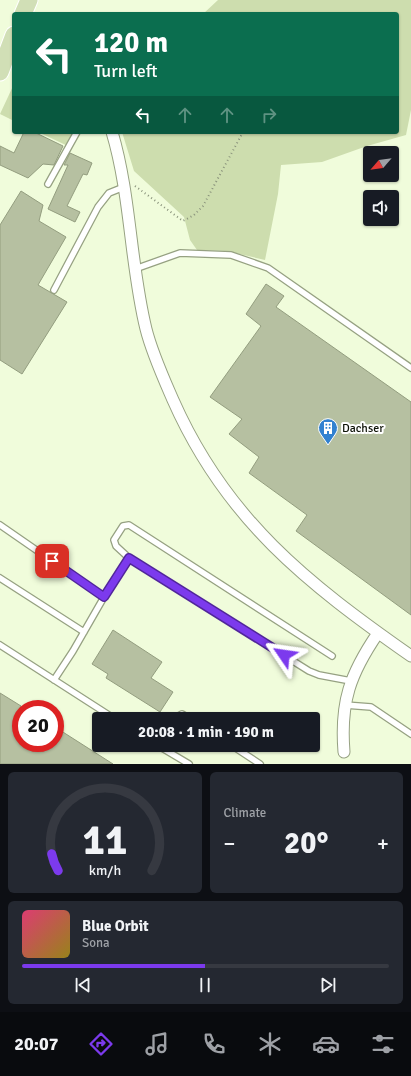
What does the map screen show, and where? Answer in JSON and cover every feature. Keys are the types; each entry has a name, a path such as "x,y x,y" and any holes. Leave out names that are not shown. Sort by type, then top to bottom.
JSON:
{"main road":[{"path":"24,12 29,0"},
{"path":"0,72 12,40"}],"street":[{"path":"0,72 12,62"},
{"path":"112,134 123,182 135,269 146,330 156,359 184,424 211,471 246,518 277,551 323,592 411,656"},
{"path":"344,752 343,729 345,705 351,681 365,652 378,633"}],"lane":[{"path":"48,184 77,134"},
{"path":"54,290 98,207 109,193 123,182"},
{"path":"135,269 180,253 231,255 268,268 411,368"},
{"path":"332,656 129,525 123,526 114,540 116,546 129,558 309,671 319,675 351,681"},
{"path":"0,526 104,597"},
{"path":"54,680 129,558"},
{"path":"0,578 84,632"},
{"path":"0,645 104,712"},
{"path":"345,705 371,707 411,734"},
{"path":"169,752 189,764"},
{"path":"242,752 260,764"}],"path":[{"path":"123,182 183,220 194,215 203,206 242,134"}],"green space":[{"path":"218,0 411,0 411,110 406,135 363,146 363,147 322,162 281,165 278,194 265,260 227,251 197,250 190,240 184,217 134,171 123,134 399,134 399,12 205,12"},
{"path":"12,88 12,120 0,114"},
{"path":"42,134 75,134 70,147"}],"building":[{"path":"23,134 38,134 63,146 54,165 43,164 28,178 0,165 0,146 14,153"},
{"path":"70,153 92,163 87,175 83,174 67,206 80,212 75,222 48,209 68,165 64,165"},
{"path":"21,191 43,205 39,221 66,237 38,285 67,302 22,374 0,360 0,225"},
{"name":"Dachser","path":"266,284 284,296 276,307 411,402 411,615 296,531 307,515 249,473 259,457 229,434 242,419 210,397 261,326 246,314"},
{"path":"113,630 162,662 151,678 173,692 160,712 106,678 108,674 92,664"},
{"path":"0,693 12,700 12,752 64,752 64,733 113,764 0,764"}],"place":[{"name":"Dachser","path":"328,445"}],"route":[{"path":"52,561 104,597 129,558 284,655"}]}
